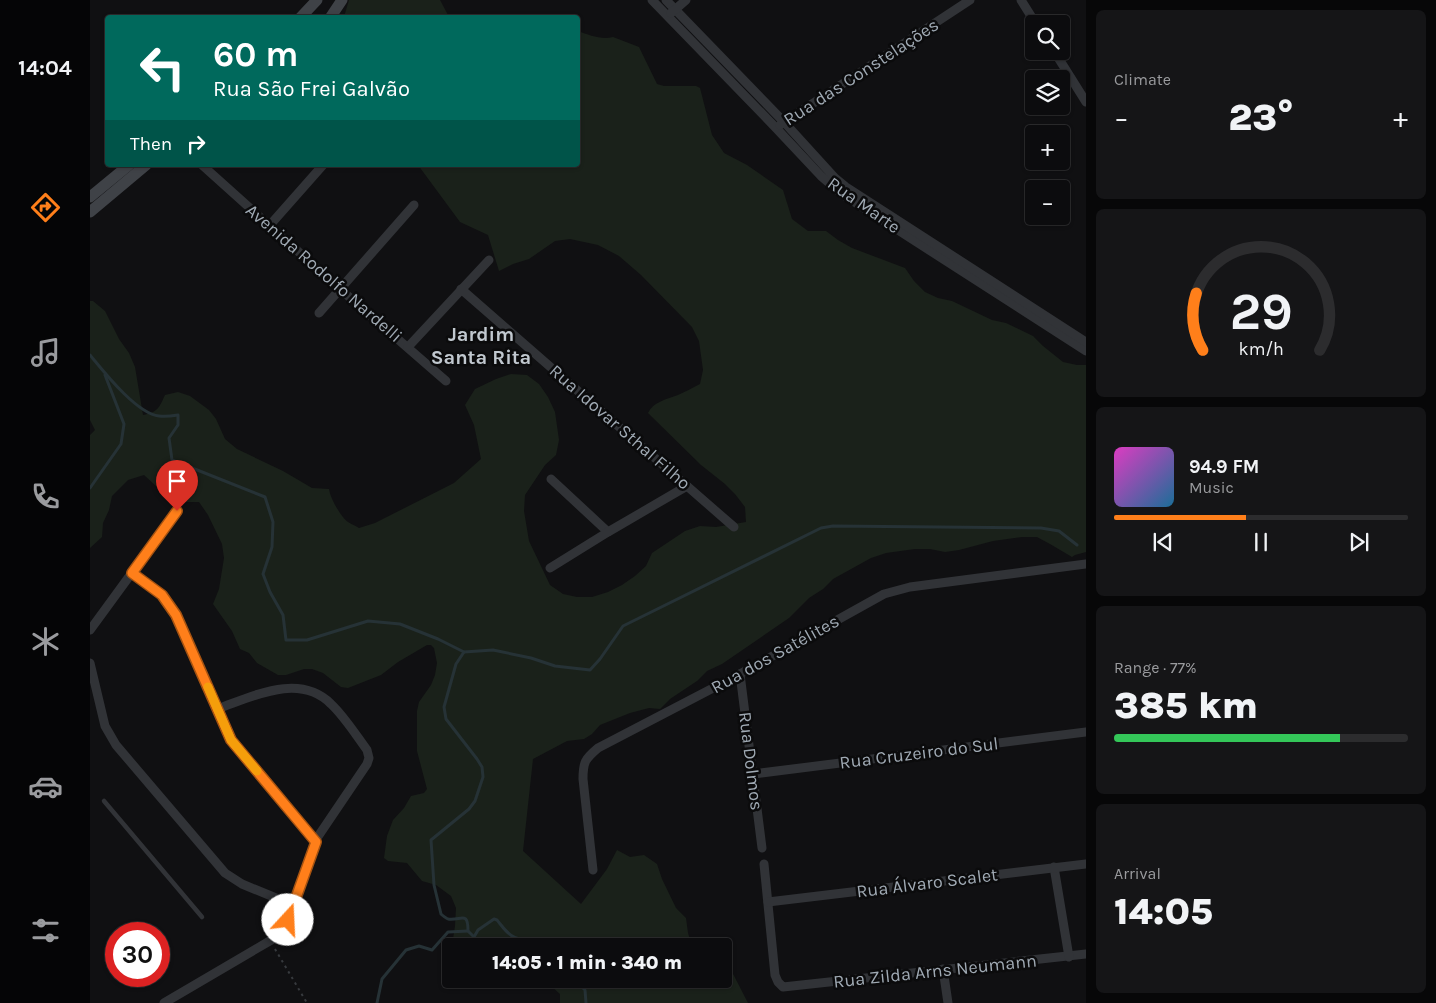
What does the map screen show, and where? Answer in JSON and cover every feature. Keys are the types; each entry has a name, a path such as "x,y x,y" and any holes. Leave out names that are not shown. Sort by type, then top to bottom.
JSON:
{"main road":[{"path":"303,15 318,0"},
{"path":"312,15 316,10 318,0"},
{"path":"330,15 334,0"},
{"path":"331,15 342,0"},
{"path":"90,197 127,167"},
{"path":"90,212 144,167"}],"street":[{"name":"Rua Marte","path":"652,0 671,13 780,125 846,187 1086,342"},
{"name":"Rua Marte","path":"666,0 671,13"},
{"path":"671,13 686,0"},
{"name":"Rua das Constelações","path":"780,125 970,0"},
{"path":"1021,0 1030,15"},
{"path":"1060,60 1086,102"},
{"name":"Rua Marte","path":"780,125 821,176 842,194 1086,351"},
{"name":"Avenida Rodolfo Nardelli","path":"204,167 446,381"},
{"path":"270,225 321,167"},
{"path":"319,313 414,205"},
{"path":"408,347 489,260"},
{"name":"Rua Idovar Sthal Filho","path":"461,289 734,527"},
{"path":"551,479 608,532"},
{"path":"550,568 687,486"},
{"path":"90,630 177,511"},
{"name":"Rua dos Satélites","path":"592,870 583,765 588,756 598,748 740,674 884,594 910,586 1086,564"},
{"path":"132,573 162,595 169,604 176,615 231,740 316,842"},
{"path":"90,664 105,726 121,751 225,874 242,884 293,905"},
{"name":"Rua Dolmos","path":"740,674 762,848"},
{"path":"164,1003 270,941 282,931 288,920 316,842 367,764 369,758 367,750 330,703 316,694 289,688 275,689 217,708"},
{"name":"Rua Cruzeiro do Sul","path":"752,774 1086,732"},
{"path":"764,864 768,902"},
{"name":"Rua Álvaro Scalet","path":"768,902 1086,864"},
{"path":"1054,867 1069,956"},
{"name":"Rua Zilda Arns Neumann","path":"768,902 775,975 778,982 784,987 1086,954"},
{"path":"944,969 948,1003"}],"lane":[{"path":"104,801 202,917"}],"path":[{"path":"270,941 307,1003"}],"shaded area":[{"path":"349,0 440,0 448,15 345,15"},
{"path":"580,32 600,37 613,37 639,47 657,84 664,86 696,86 700,88 712,135 724,153 747,165 783,190 792,219 808,231 826,231 852,248 905,268 925,292 938,298 952,301 992,320 1006,323 1033,336 1063,362 1086,365 1086,552 1072,557 1037,537 1022,537 993,541 945,552 915,549 886,553 871,558 833,579 823,589 809,598 789,618 722,664 707,671 660,709 649,708 630,713 600,725 592,734 584,739 567,741 533,759 523,851 581,904 607,869 617,850 630,857 644,855 657,864 676,908 686,918 690,938 453,938 456,908 451,896 436,885 422,881 407,863 388,861 384,858 387,836 393,820 404,808 411,796 424,793 427,789 417,751 417,711 419,702 431,685 435,675 437,663 434,648 431,645 427,645 398,662 381,675 348,688 341,687 323,673 312,669 278,675 257,663 249,653 240,649 232,631 213,604 219,589 224,558 222,544 208,515 199,502 184,502 169,498 144,475 128,480 112,496 109,510 103,523 102,537 90,548 90,435 95,430 90,420 90,301 93,301 105,311 119,339 129,353 135,367 143,415 157,409 165,395 178,392 190,396 209,410 216,419 225,439 237,449 283,471 312,488 329,489 342,516 359,528 375,523 454,483 481,459 474,425 465,405 475,389 511,374 527,375 539,384 555,412 559,440 556,455 545,465 525,495 524,511 529,541 550,585 563,594 577,597 592,597 608,592 635,576 646,566 652,553 685,531 700,526 716,527 746,522 745,507 735,494 701,465 648,413 653,406 700,384 703,370 699,341 692,327 641,275 619,256 598,245 570,239 555,241 529,259 499,271 488,235 460,222 419,167 580,167"},
{"path":"732,972 748,1003 560,1003 560,994 553,988 732,988"}],"waterway":[{"path":"90,355 122,391 141,408 150,414 159,416 178,415 178,425 169,438 172,460 265,497 273,522 272,547 263,574 270,592 283,615 286,640 307,640 368,621 400,624 464,652 493,650 531,658 555,666 590,670 623,626 821,528 833,526 1041,528 1059,531 1077,545"},
{"path":"90,488 121,444 124,424 105,375"},
{"path":"464,652 456,664 444,707 446,719 477,759 482,767 483,777 475,801 469,809 431,840 434,885 441,914 448,919 465,919 468,931 474,937 478,930 494,919 511,936 516,938"},
{"path":"377,1003 382,979 406,950 419,946 432,950 448,932 468,931"},
{"path":"583,988 585,990 586,1003"}],"slow traffic":[{"path":"208,687 231,740 257,771"}],"district":[{"name":"Jardim Santa Rita","path":"481,346"}],"route":[{"path":"177,511 132,573 162,595 169,604 176,615 231,740 316,842 288,920"}]}
